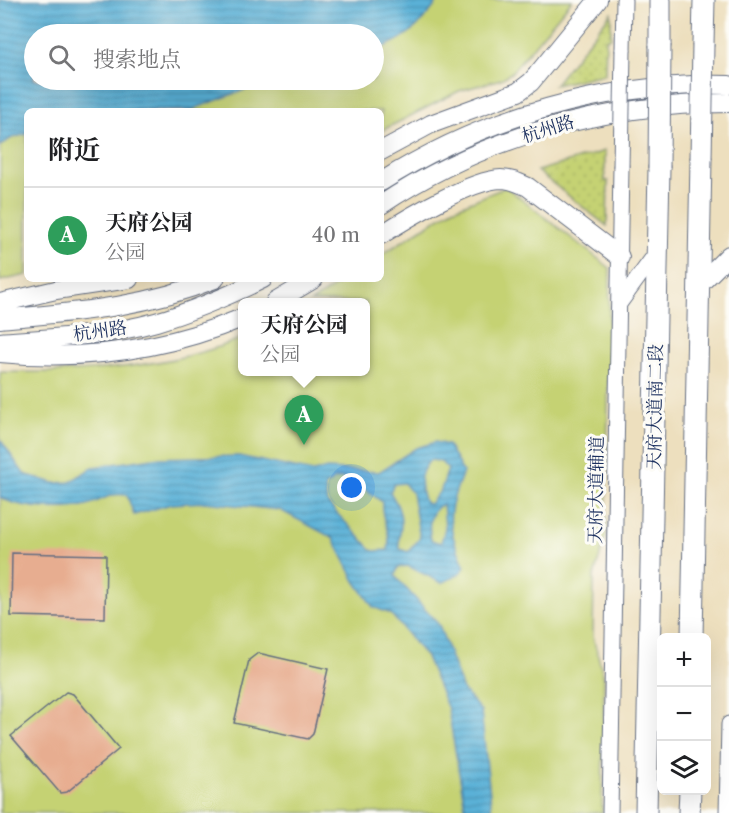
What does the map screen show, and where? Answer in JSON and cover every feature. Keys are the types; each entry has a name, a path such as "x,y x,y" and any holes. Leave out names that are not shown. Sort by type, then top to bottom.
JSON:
{"highway":[{"name":"天府大道南二段","path":"646,813 659,249 660,0"},
{"path":"692,633 704,0"},
{"path":"689,813 690,795"}],"main road":[{"path":"384,149 431,124 518,92 531,82 598,0"},
{"name":"杭州路","path":"384,180 444,146 541,108 619,91 687,84 729,85"},
{"name":"杭州路","path":"384,203 404,189 451,165 544,128 625,110 729,103"},
{"path":"384,233 424,208 482,183 498,179 513,180 528,187 620,257"},
{"path":"699,285 729,255"},
{"path":"0,303 56,290 109,282"},
{"name":"杭州路","path":"0,319 138,304 172,296 207,282"},
{"name":"杭州路","path":"0,342 111,331 153,323 213,303 257,282"},
{"path":"283,298 309,282"},
{"path":"0,353 68,356 124,351 168,344 238,320"}],"street":[{"name":"天府大道辅道","path":"610,813 624,0"},
{"path":"619,304 659,249"},
{"path":"728,813 729,724"}],"green space":[{"path":"0,0 572,0 511,73 501,79 459,91 384,129 384,108 24,108 24,276 0,281"},
{"path":"611,13 611,37 606,39 605,74 554,85"},
{"path":"605,151 605,181 608,181 607,226 537,171"},
{"path":"506,187 610,268 606,535 594,576 593,637 604,678 602,813 0,813 0,372 59,372 123,367 186,356 238,339 238,376 370,376 370,298 317,298 341,282 384,282 384,253 453,209"}],"water":[{"path":"0,0 439,0 411,32 384,47 384,24 24,24 24,90 244,90 196,108 24,108 24,135 12,138 0,146"},
{"path":"0,439 24,474 54,483 70,482 93,467 153,458 239,456 313,472 327,469 379,472 416,448 436,442 448,445 463,472 453,499 451,520 454,540 465,567 458,575 442,583 408,566 398,567 395,576 439,625 463,690 481,711 492,813 466,813 448,709 426,657 391,614 373,607 355,581 333,538 280,510 205,502 171,504 134,515 127,495 120,494 78,507 55,508 19,504 0,497","holes":["430,460 440,461 448,469 441,490 430,504 425,503 421,485 423,471","342,478 358,484 382,502 389,543 388,550 373,551 327,503 325,486 335,479","404,483 412,493 420,538 408,552 400,549 399,545 401,516 390,492 394,484","443,504 445,528 441,543 431,540 430,529 430,519 438,507"]}],"building":[{"path":"12,553 106,555 105,618 11,616"},
{"path":"258,653 328,669 313,734 308,739 234,723 249,660"},
{"path":"66,692 73,694 119,749 67,792 60,793 11,736"}],"place":[{"name":"天府公园","path":"304,445"}]}
